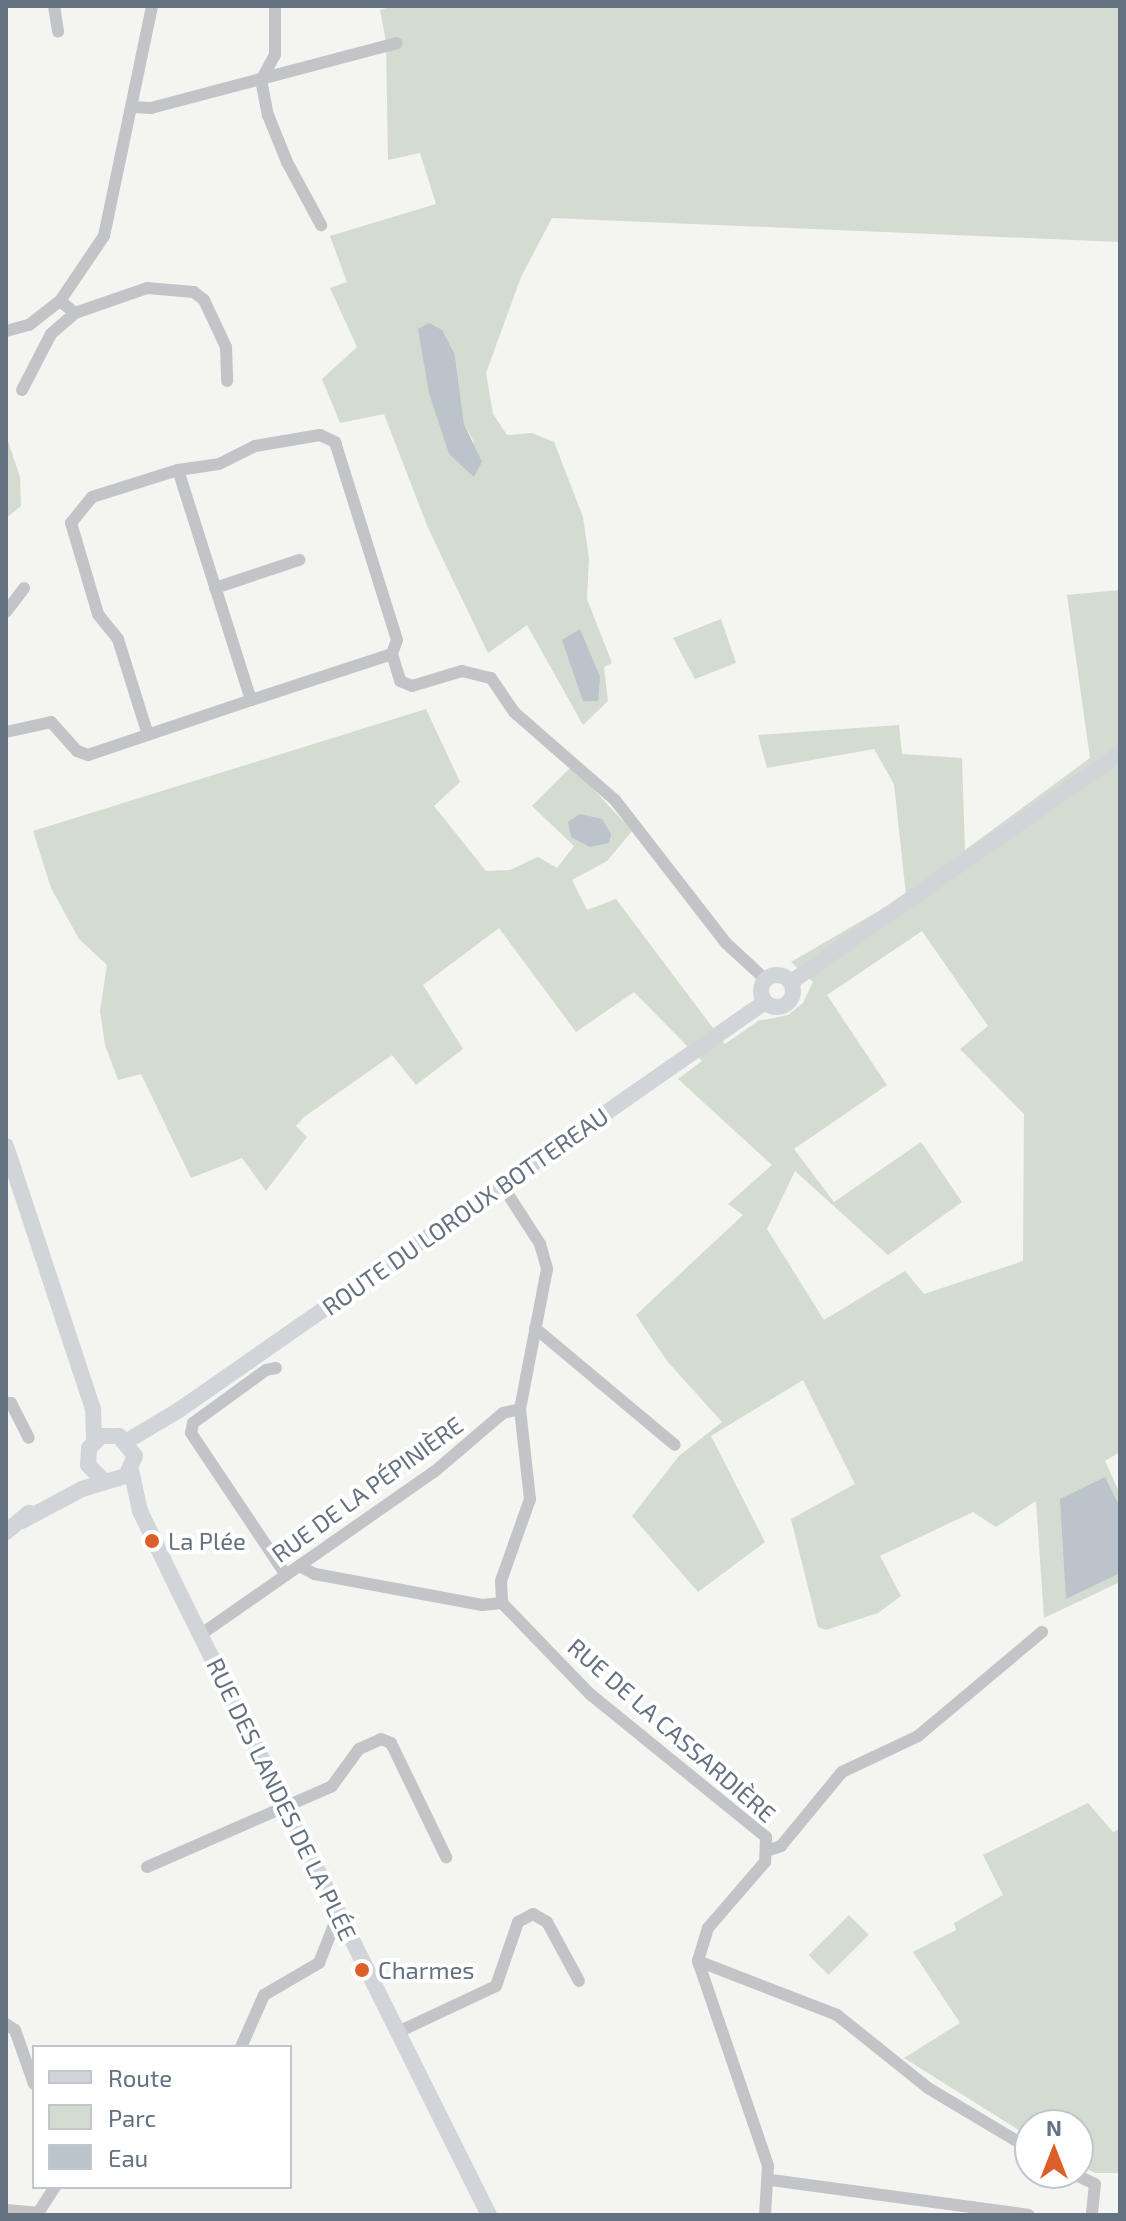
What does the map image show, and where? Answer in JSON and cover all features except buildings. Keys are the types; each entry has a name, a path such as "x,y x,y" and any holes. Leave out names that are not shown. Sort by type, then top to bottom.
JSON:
{"main road":[{"path":"791,982 779,975 766,980 761,993 765,1002 780,1007 789,1003 791,982 1120,753"},
{"name":"ROUTE DU LOROUX BOTTEREAU","path":"123,1441 164,1419 765,1002"},
{"path":"6,1146 93,1409 94,1441 88,1465 6,1532"},
{"path":"22,1521 131,1470 123,1441 93,1409"},
{"path":"94,1441 123,1441"},
{"path":"88,1465 108,1482"},
{"name":"RUE DES LANDES DE LA PLÉE","path":"131,1470 140,1511 489,2215"},
{"name":"RUE DES LANDES DE LA PLÉE","path":"108,1482 140,1511"}],"street":[{"path":"54,6 58,32"},
{"path":"6,331 29,325 60,301 104,236 152,6"},
{"path":"261,80 271,71 275,55 275,6"},
{"path":"133,107 151,108 397,43"},
{"path":"261,80 268,115 287,162 321,225"},
{"path":"22,390 51,334 75,313 147,288 194,292 204,300 226,347 227,381"},
{"path":"60,301 75,313"},
{"path":"148,735 118,639 98,614 71,523 92,497 178,470 219,464 255,446 320,435 335,442 397,640 392,654 406,685 462,671 491,678 514,712 615,800 726,943 766,980"},
{"path":"178,470 251,700"},
{"path":"215,588 299,560"},
{"path":"6,612 24,588"},
{"path":"6,732 51,722 77,751 88,755 392,654"},
{"path":"299,1566 315,1574 482,1605 502,1603 501,1581 531,1489 520,1409 545,1291 545,1256 502,1185"},
{"path":"535,1328 675,1445"},
{"path":"276,1368 266,1370 193,1423 191,1433 286,1575"},
{"path":"6,1403 11,1403 29,1438"},
{"name":"RUE DE LA PÉPINIÈRE","path":"200,1635 434,1472 503,1413 520,1409"},
{"name":"RUE DE LA CASSARDIÈRE","path":"502,1603 590,1694 757,1826 769,1850 761,1868 708,1928 698,1961"},
{"path":"769,1850 781,1846 842,1772 918,1736 1042,1632"},
{"path":"147,1867 335,1783 359,1749 386,1740 446,1857"},
{"path":"398,2032 496,1986 518,1922 533,1914 547,1922 579,1981"},
{"path":"242,2045 264,1995 319,1963 334,1925 342,1920"},
{"path":"698,1961 837,2015 928,2088 1014,2139"},
{"path":"698,1961 771,2180 765,2215"},
{"path":"6,2024 15,2030 32,2078"},
{"path":"771,2180 1029,2215"},
{"path":"1092,2215 1094,2184"},
{"path":"6,2210 39,2214 54,2189"}],"green space":[{"path":"393,6 1120,6 1120,242 552,218 521,277 486,373 493,414 507,435 532,433 554,442 583,517 589,558 587,599 612,663 604,667 608,701 583,725 527,625 488,653 428,528 384,414 340,423 322,379 357,347 330,288 347,282 330,236 436,204 420,153 388,160 386,42 380,10","holes":["455,354 464,424 474,442 449,454 440,424"]},
{"path":"6,435 20,477 21,506 6,518"},
{"path":"1120,590 1120,1452 1105,1461 1120,1494 1120,1582 1044,1618 1036,1501 996,1527 973,1512 880,1556 901,1596 878,1613 826,1630 818,1627 791,1519 855,1484 803,1380 711,1436 765,1542 698,1592 632,1516 679,1456 722,1422 667,1361 636,1315 743,1215 728,1204 772,1165 678,1079 702,1061 634,992 576,1032 499,928 423,985 463,1049 416,1085 392,1055 304,1117 296,1126 307,1137 266,1191 242,1158 191,1178 141,1074 118,1080 105,1045 100,1011 107,965 79,939 51,888 33,831 426,709 460,782 434,806 486,871 510,870 538,857 557,868 574,846 532,806 572,766 632,831 607,861 572,880 587,910 616,899 725,1044 758,1021 788,1015 803,1003 813,982 791,962 906,895 894,784 874,749 767,768 758,735 899,725 902,754 962,758 965,850 1090,758 1067,595","holes":["922,931 988,1026 960,1049 1024,1114 1023,1261 924,1294 905,1271 824,1320 767,1229 795,1171 888,1255 962,1202 921,1142 834,1202 794,1149 887,1085 827,995"]},
{"path":"721,619 736,663 695,679 673,638"},
{"path":"1088,1803 1113,1832 1120,1829 1120,2173 1094,2172 1094,2109 1014,2109 1014,2127 904,2058 960,2023 913,1952 956,1930 954,1923 1003,1895 983,1855"},
{"path":"849,1915 869,1935 828,1975 809,1955"}],"water":[{"path":"429,323 442,330 455,355 464,424 482,462 474,477 449,454 429,393 418,329"},
{"path":"580,629 600,677 598,701 583,701 562,640"},
{"path":"580,814 602,819 611,834 609,843 590,847 571,837 568,822"},
{"path":"1105,1477 1120,1507 1120,1573 1066,1599 1060,1499"}],"place":[{"name":"La Plée","path":"152,1541"},
{"name":"Charmes","path":"362,1970"}]}
